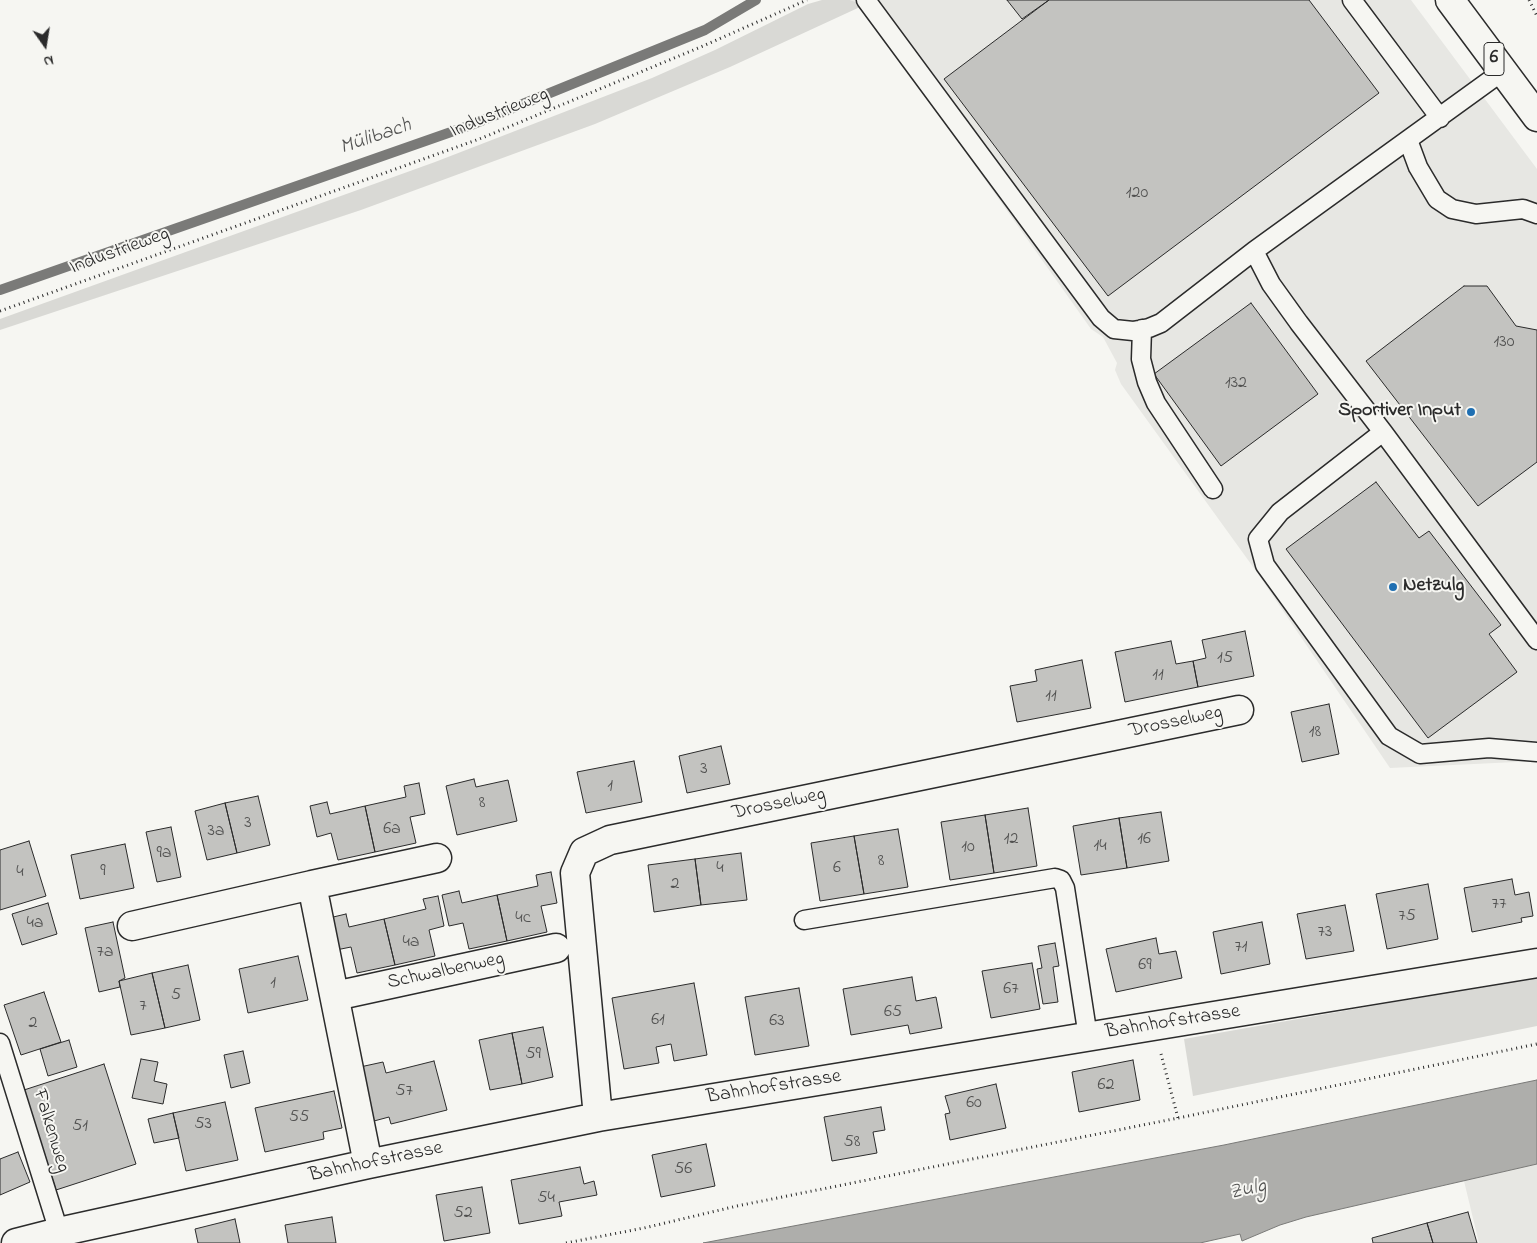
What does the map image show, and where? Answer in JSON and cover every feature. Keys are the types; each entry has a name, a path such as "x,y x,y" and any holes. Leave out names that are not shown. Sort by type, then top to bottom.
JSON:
{"street":[{"name":"6","path":"1450,0 1537,117"},
{"name":"Drosselweg","path":"598,1117 575,873 584,852 610,840 1240,710"},
{"path":"132,926 437,858"},
{"path":"312,885 368,1164"},
{"name":"Schwalbenweg","path":"335,996 556,948"},
{"name":"Bahnhofstrasse","path":"16,1243 368,1164 598,1117 1537,963"}],"lane":[{"path":"866,0 1101,318 1114,329 1133,332 1161,323 1254,251 1503,71"},
{"path":"1352,0 1440,118"},
{"path":"1408,140 1418,167 1437,199 1452,208 1476,214 1523,209 1537,214"},
{"path":"1254,251 1271,284 1299,323 1383,432 1537,640"},
{"path":"1142,329 1141,359 1147,382 1156,403 1213,489"},
{"path":"1383,432 1280,512 1258,538 1265,565 1389,736 1420,754 1489,748 1537,752"},
{"path":"804,920 1055,878 1061,880 1065,888 1088,1037"},
{"name":"Falkenweg","path":"0,1043 59,1232"}],"path":[{"name":"Industrieweg","path":"0,311 482,138 703,46 807,0"},
{"path":"1528,0 1537,16"},
{"path":"1154,1026 1178,1118"},
{"path":"566,1243 644,1228 737,1206 1537,1044"}],"shaded area":[{"path":"822,0 850,0 856,2 860,7 730,67 595,124 361,210 0,330 0,319 435,162 652,78 715,50 808,4"},
{"path":"850,0 1411,0 1537,169 1537,761 1390,768 1256,571 1121,384 1115,370 1117,363 1103,337 1091,329 888,43 856,2"},
{"path":"1537,977 1537,1026 1193,1096 1184,1039"},
{"path":"1537,1164 1537,1243 1479,1243 1464,1181"}],"water":[{"name":"Zulg","path":"1537,1080 1537,1164 1306,1217 1280,1225 1242,1241 1240,1234 1200,1243 703,1243 1224,1145"}],"building":[{"path":"1007,0 1049,0 1022,19"},
{"path":"1049,0 1309,0 1379,93 1108,296 944,79"},
{"name":"Sportiver Input","path":"1464,286 1487,286 1516,326 1537,330 1537,462 1478,506 1366,361"},
{"path":"1251,303 1318,394 1221,466 1154,374"},
{"name":"Netzulg","path":"1376,482 1419,538 1429,531 1501,625 1489,634 1517,672 1428,738 1286,549"},
{"path":"1245,631 1254,676 1198,687 1193,661 1206,658 1202,640"},
{"path":"1171,641 1176,664 1193,661 1198,687 1125,702 1115,652"},
{"path":"1082,660 1091,708 1017,722 1010,686 1037,681 1035,670"},
{"path":"1329,704 1339,754 1302,762 1291,712"},
{"path":"721,746 730,784 687,793 679,756"},
{"path":"634,761 642,802 586,813 577,772"},
{"path":"474,779 476,787 508,780 517,821 457,835 446,786"},
{"path":"419,783 425,814 410,817 416,843 375,852 365,806 406,797 404,786"},
{"path":"258,796 270,845 237,853 225,803"},
{"path":"327,802 330,814 365,806 375,852 338,860 331,833 317,837 310,806"},
{"path":"225,803 237,853 207,860 195,811"},
{"path":"1028,808 1037,866 994,873 985,815"},
{"path":"1161,812 1169,861 1127,868 1119,818"},
{"path":"985,815 994,873 950,880 941,822"},
{"path":"1119,818 1127,868 1081,875 1073,826"},
{"path":"171,827 181,877 157,882 146,832"},
{"path":"898,829 908,887 864,894 854,836"},
{"path":"854,836 864,894 820,901 811,843"},
{"path":"29,841 46,896 0,910 0,850"},
{"path":"125,844 134,888 80,899 71,855"},
{"path":"741,853 747,900 701,905 695,859"},
{"path":"695,859 701,905 654,912 648,865"},
{"path":"551,872 557,903 541,906 547,932 507,941 497,895 538,886 536,875"},
{"path":"1512,879 1515,895 1529,892 1533,916 1521,918 1522,922 1472,932 1464,888"},
{"path":"1428,884 1438,939 1387,949 1376,894"},
{"path":"459,891 462,903 497,895 507,941 469,949 463,923 449,926 442,895"},
{"path":"438,896 444,926 429,930 435,956 395,965 384,919 426,909 423,899"},
{"path":"48,903 57,934 22,945 12,914"},
{"path":"1345,905 1354,951 1306,959 1297,914"},
{"path":"346,914 349,927 384,919 395,965 357,973 351,947 336,950 329,918"},
{"path":"113,922 125,978 119,981 120,987 99,992 85,928"},
{"path":"1262,922 1270,964 1221,974 1213,932"},
{"path":"1156,938 1159,954 1176,951 1182,978 1116,992 1106,949"},
{"path":"1055,943 1059,966 1053,967 1058,1002 1043,1004 1037,969 1042,968 1038,946"},
{"path":"298,956 308,1000 248,1013 239,969"},
{"path":"1032,963 1040,1009 991,1018 982,971"},
{"path":"188,965 200,1020 165,1028 152,973"},
{"path":"152,973 165,1028 131,1035 119,981"},
{"path":"912,977 916,1001 936,997 942,1028 910,1034 908,1025 851,1035 843,989"},
{"path":"694,983 707,1055 674,1061 671,1044 656,1047 659,1063 624,1069 612,998"},
{"path":"799,988 809,1046 755,1055 745,997"},
{"path":"44,992 61,1042 21,1055 4,1005"},
{"path":"543,1027 553,1077 522,1084 512,1033"},
{"path":"512,1033 522,1084 490,1090 479,1040"},
{"path":"69,1040 77,1067 48,1076 40,1049"},
{"path":"243,1051 250,1083 231,1088 224,1055"},
{"path":"141,1059 158,1062 154,1081 167,1084 163,1104 132,1098"},
{"path":"1133,1060 1140,1100 1079,1112 1072,1072"},
{"path":"434,1061 447,1110 391,1124 389,1117 374,1121 360,1067 383,1062 386,1073"},
{"path":"104,1064 136,1164 56,1190 24,1090"},
{"path":"996,1084 1006,1128 950,1140 945,1114 950,1113 945,1096"},
{"path":"334,1091 342,1128 323,1132 324,1139 265,1152 255,1108"},
{"path":"225,1102 238,1160 186,1171 173,1113"},
{"path":"881,1107 885,1130 873,1132 877,1153 832,1161 824,1117"},
{"path":"173,1113 179,1138 154,1143 148,1119"},
{"path":"706,1144 715,1186 661,1197 652,1155"},
{"path":"18,1152 30,1182 0,1195 0,1159"},
{"path":"580,1167 584,1184 594,1181 597,1195 559,1202 562,1216 519,1224 511,1180"},
{"path":"482,1187 490,1233 444,1241 436,1195"},
{"path":"1468,1212 1477,1243 1433,1243 1427,1223"},
{"path":"332,1217 336,1243 288,1243 285,1225"},
{"path":"235,1219 240,1243 198,1243 195,1229"},
{"path":"1427,1223 1433,1243 1373,1243 1372,1238"}],"waterway":[{"name":"Mülibach","path":"0,290 471,125 705,30 756,0"}],"place":[{"name":"Sportiver Input","path":"1471,412"},
{"name":"Netzulg","path":"1393,587"}]}
